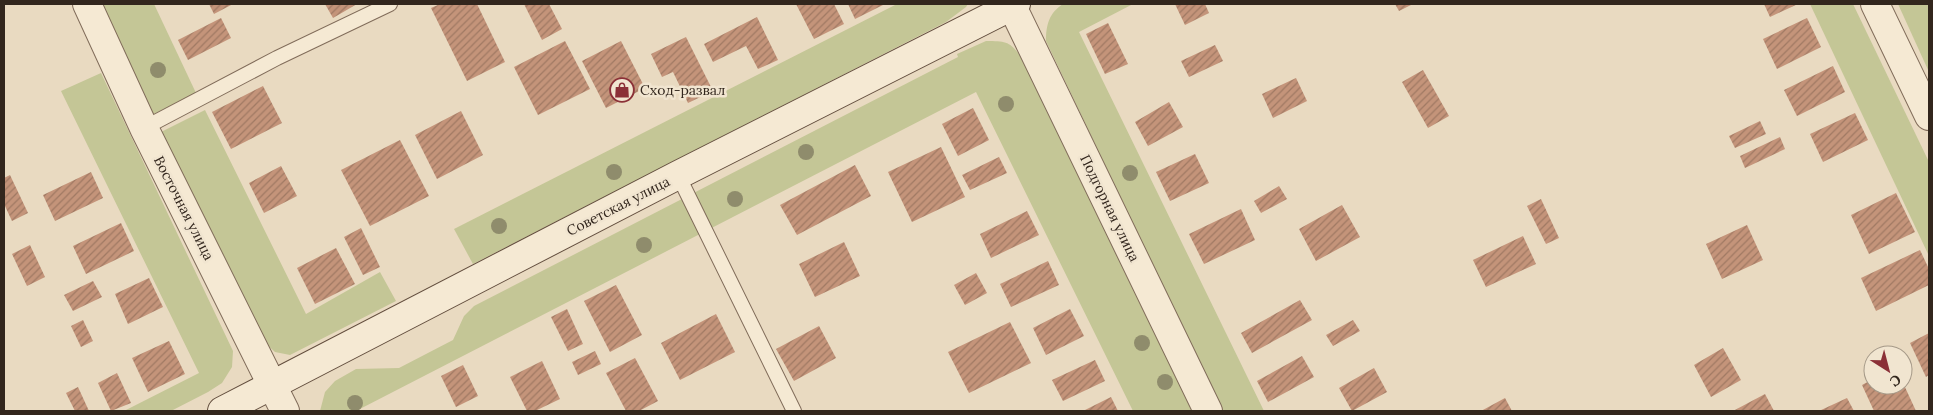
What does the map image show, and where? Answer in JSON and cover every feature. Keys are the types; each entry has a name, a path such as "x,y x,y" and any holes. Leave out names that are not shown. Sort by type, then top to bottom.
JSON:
{"street":[{"name":"Восточная улица","path":"87,4 144,128 285,411"},
{"name":"Советская улица","path":"222,411 1014,4"},
{"name":"Подгорная улица","path":"1014,4 1208,411"},
{"path":"1875,4 1929,116"}],"lane":[{"path":"144,128 278,58 390,4"},
{"path":"678,175 794,411"}],"green space":[{"path":"95,4 154,4 196,93 146,118"},
{"path":"897,4 968,4 946,22 473,264 454,229"},
{"path":"1063,4 1133,4 1079,32 1264,411 1222,411 1046,41 1051,15"},
{"path":"1810,4 1853,4 1929,162 1929,256"},
{"path":"1898,4 1929,4 1929,72"},
{"path":"986,41 1004,42 1015,49 1023,59 1195,411 1133,411 976,92 356,411 320,411 325,392 335,381 356,369 399,368 453,340 464,316 474,306 958,57 957,54"},
{"path":"101,73 233,351 232,367 222,383 171,411 124,411 199,373 61,91"},
{"path":"205,110 306,314 380,272 396,301 290,355 275,352 264,342 155,135"}],"building":[{"path":"209,4 233,4 214,14"},
{"path":"325,4 357,4 333,18"},
{"path":"440,4 477,4 505,62 467,81 431,8"},
{"path":"524,4 549,4 562,29 542,40"},
{"path":"796,4 834,4 844,24 814,39"},
{"path":"848,4 885,4 855,19"},
{"path":"1175,4 1205,4 1209,13 1185,25"},
{"path":"1395,4 1413,4 1399,11"},
{"path":"1764,4 1798,4 1770,17"},
{"path":"757,17 778,60 758,69 746,46 713,62 704,44"},
{"path":"221,18 231,38 188,60 178,40"},
{"path":"1807,18 1821,47 1777,69 1763,39"},
{"path":"1108,23 1128,64 1105,74 1086,34"},
{"path":"686,37 713,91 688,103 673,72 662,77 651,54"},
{"path":"565,41 590,89 538,115 514,67"},
{"path":"621,41 645,88 606,108 582,61"},
{"path":"1215,45 1223,61 1189,77 1181,61"},
{"path":"1833,66 1845,92 1797,116 1784,90"},
{"path":"1423,70 1449,116 1428,128 1402,82"},
{"path":"1296,78 1307,101 1273,118 1262,94"},
{"path":"263,86 282,123 231,149 212,112"},
{"path":"1169,102 1183,127 1148,146 1135,122"},
{"path":"973,108 989,140 958,156 942,124"},
{"path":"461,111 483,155 437,179 415,135"},
{"path":"1855,113 1868,140 1823,162 1810,134"},
{"path":"1760,121 1766,134 1735,148 1729,136"},
{"path":"1780,137 1785,149 1745,168 1740,156"},
{"path":"400,140 429,196 370,226 341,170"},
{"path":"941,147 965,197 912,222 888,172"},
{"path":"1195,154 1209,183 1170,201 1156,172"},
{"path":"999,157 1007,173 970,190 962,175"},
{"path":"855,165 871,196 797,235 780,205"},
{"path":"281,166 297,196 264,213 249,183"},
{"path":"91,172 103,198 55,221 43,195"},
{"path":"10,175 28,213 12,221 4,204 4,178"},
{"path":"1279,186 1287,199 1261,213 1254,201"},
{"path":"1896,193 1915,232 1869,254 1851,215"},
{"path":"1541,199 1559,238 1546,244 1527,206"},
{"path":"1342,205 1360,237 1316,261 1299,229"},
{"path":"1241,209 1255,240 1204,264 1189,234"},
{"path":"1027,211 1039,235 991,258 980,234"},
{"path":"121,223 134,251 86,274 73,246"},
{"path":"1747,225 1763,260 1722,279 1706,244"},
{"path":"361,228 380,267 363,275 344,237"},
{"path":"1523,236 1536,264 1486,287 1473,260"},
{"path":"844,242 860,276 815,297 799,264"},
{"path":"30,245 45,277 27,286 12,254"},
{"path":"336,248 355,284 315,304 297,268"},
{"path":"1920,250 1929,269 1929,285 1876,311 1861,278"},
{"path":"1048,261 1059,285 1011,307 1000,284"},
{"path":"976,273 987,293 965,305 954,285"},
{"path":"149,278 163,307 128,324 115,294"},
{"path":"93,281 102,297 73,311 64,295"},
{"path":"616,285 642,335 610,352 584,301"},
{"path":"1300,300 1312,320 1252,353 1241,333"},
{"path":"567,309 583,344 568,351 551,317"},
{"path":"1070,309 1084,336 1046,355 1033,328"},
{"path":"716,314 735,352 680,380 661,343"},
{"path":"83,320 93,341 81,347 71,326"},
{"path":"1353,320 1360,331 1333,346 1326,335"},
{"path":"1010,322 1031,363 969,393 948,352"},
{"path":"819,326 836,358 794,381 776,349"},
{"path":"1929,333 1929,375 1926,377 1913,349 1913,345 1910,343"},
{"path":"169,341 185,374 148,392 132,358"},
{"path":"1723,348 1741,380 1711,397 1694,365"},
{"path":"595,351 601,364 578,375 572,362"},
{"path":"1302,356 1314,377 1268,402 1257,381"},
{"path":"635,358 658,401 639,411 626,411 606,373"},
{"path":"1095,360 1105,381 1063,401 1052,380"},
{"path":"542,361 560,399 535,411 527,411 510,377"},
{"path":"463,365 478,396 456,407 441,376"},
{"path":"1374,368 1387,392 1352,411 1339,388"},
{"path":"117,373 131,403 111,411 98,383"},
{"path":"78,387 89,411 75,411 66,393"},
{"path":"1765,394 1774,411 1733,411"},
{"path":"1867,395 1909,395 1916,411 1874,411"},
{"path":"1111,397 1118,411 1083,411"},
{"path":"1505,398 1512,411 1481,411"},
{"path":"1847,398 1854,411 1819,411"}],"place":[{"name":"Сход-развал","path":"622,90"}]}
